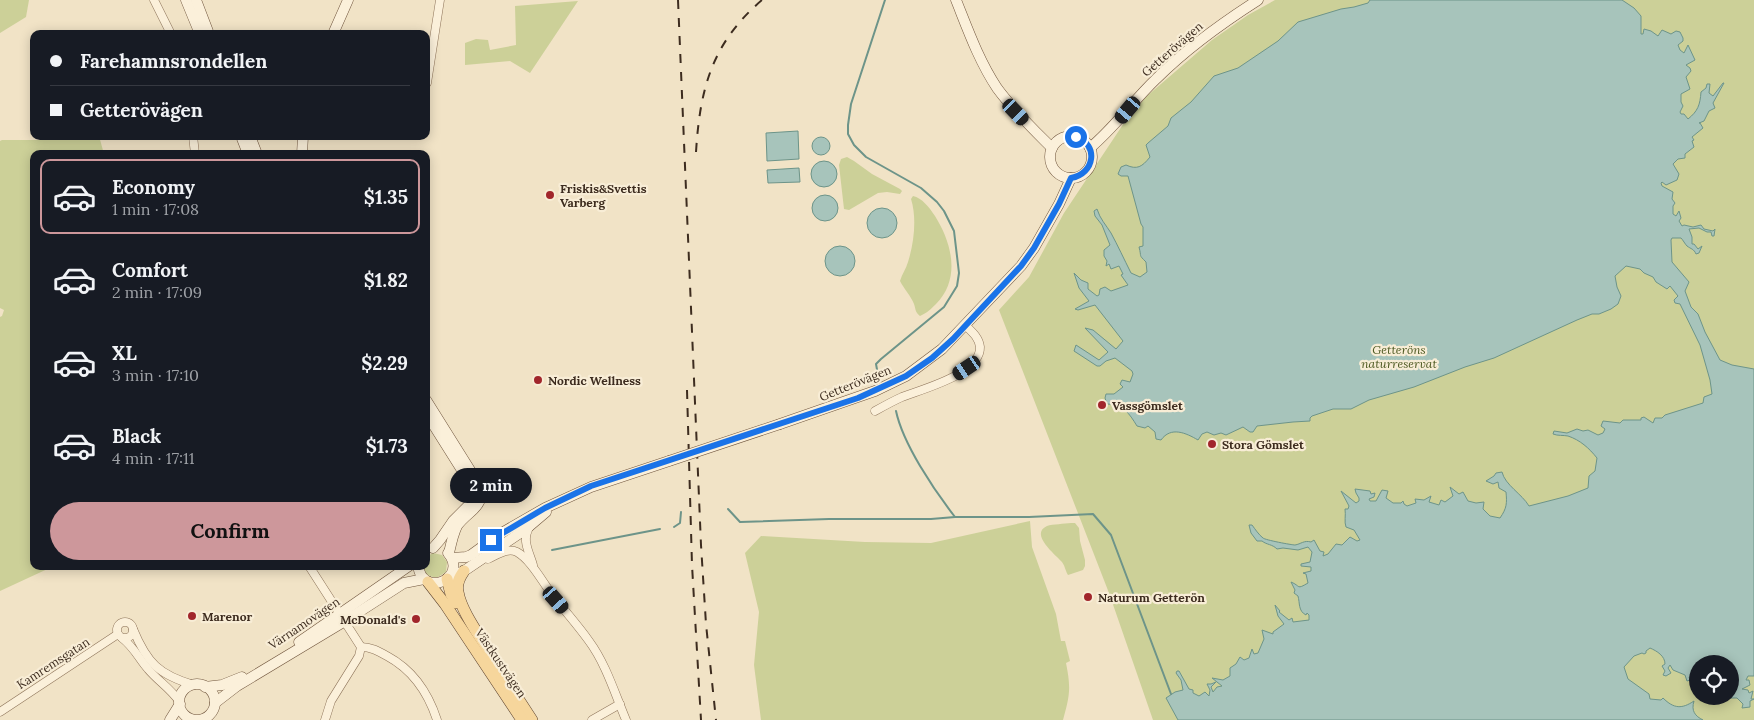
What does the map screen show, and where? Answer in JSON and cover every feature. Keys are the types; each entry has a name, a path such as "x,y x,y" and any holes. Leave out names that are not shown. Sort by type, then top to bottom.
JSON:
{"main road":[{"name":"Västkustvägen","path":"468,569 458,581 458,594 474,629"},
{"name":"Västkustvägen","path":"448,578 453,600 474,629 532,720"},
{"name":"Västkustvägen","path":"426,580 441,598 522,720"}],"street":[{"path":"154,0 169,30"},
{"path":"186,0 198,30"},
{"path":"196,0 207,30"},
{"path":"335,30 348,0"},
{"path":"430,64 440,0"},
{"path":"956,0 979,56 995,84 1016,112 1052,148"},
{"name":"Getterövägen","path":"1090,148 1118,122 1154,80 1181,54 1218,26 1258,0"},
{"path":"1071,136 1080,138 1090,148 1092,157 1090,166 1080,176 1071,178 1058,173 1052,166 1050,157 1052,148 1058,141 1071,136"},
{"name":"Getterövägen","path":"426,580 439,583 468,569 510,533 545,508 591,486 858,398 890,384 932,358 953,339 1021,266 1034,248 1059,204 1071,178"},
{"path":"875,412 899,398 948,380 967,368 978,358 980,348 978,340 965,325"},
{"path":"430,406 478,483 481,494 478,506 458,525 450,555 453,570 448,578"},
{"path":"430,419 472,486 474,494 472,502 452,521 440,540 430,547"},
{"name":"Getterövägen","path":"450,555 471,554 510,533 531,525 565,498"},
{"path":"531,525 526,534 526,547 533,567"},
{"path":"510,533 526,547"},
{"path":"510,533 518,552 533,567 556,600 590,641 604,668 626,720"},
{"path":"430,548 441,548 450,555"},
{"path":"468,569 508,550 518,552"},
{"path":"312,570 361,647 359,656 330,702 325,720"},
{"name":"Värnamovägen","path":"215,702 342,618 404,570"},
{"path":"419,570 426,580"},
{"name":"Värnamovägen","path":"371,604 404,583 426,580"},
{"name":"Värnamovägen","path":"206,687 222,684 255,670 342,618 398,590 416,585 428,588 441,598"},
{"path":"122,622 128,622 134,629 145,653 155,666 176,680 206,687 212,692 215,702 212,717 190,719 183,713 169,688 149,670 131,646 120,636 117,628 122,622"},
{"path":"120,636 130,637 134,629"},
{"name":"Kamremsgatan","path":"0,712 120,636"},
{"path":"361,647 373,648 406,668 428,697 437,720"},
{"path":"170,720 184,690 194,685"},
{"path":"592,720 620,704"}],"green space":[{"path":"0,0 29,0 26,17 0,33"},
{"name":"Getteröns naturreservat","path":"1275,0 1754,0 1754,720 1153,720 1109,593 999,310 1029,277 1064,213 1126,120 1147,96 1212,40 1248,15"},
{"path":"578,1 530,73 510,61 465,65 465,43 476,39 488,40 490,50 516,45 515,6"},
{"path":"100,140 103,150 30,150 30,570 45,570 0,591 0,317 4,310 0,308 0,141"},
{"path":"847,157 902,191 900,194 878,193 849,210 844,209 839,165 841,159"},
{"path":"913,196 928,206 935,216 946,238 951,261 949,284 944,294 931,309 920,316 900,281 912,247 914,214 911,199"},
{"path":"1030,521 1032,547 1056,614 1061,641 1065,641 1070,661 1066,663 1069,692 1063,720 761,720 754,665 759,612 745,553 761,536 865,542 931,543"},
{"path":"1075,523 1079,528 1085,566 1083,570 1068,575 1062,563 1045,544 1041,534 1042,530 1047,526"},
{"path":"433,553 442,555 447,562 446,572 438,577 428,575 425,570 430,570 430,555"}],"water":[{"name":"Getteröns naturreservat","path":"1370,0 1622,0 1634,8 1641,16 1641,34 1643,34 1644,29 1658,36 1662,30 1671,34 1676,31 1680,32 1683,38 1683,41 1678,45 1680,50 1684,53 1688,45 1695,60 1686,65 1691,71 1686,77 1690,89 1681,94 1683,106 1681,114 1684,114 1688,119 1694,113 1699,104 1701,92 1706,88 1707,84 1710,84 1709,93 1713,96 1724,83 1713,103 1715,108 1709,111 1704,121 1699,123 1703,128 1692,137 1694,147 1685,154 1685,158 1678,159 1673,164 1679,174 1677,180 1666,185 1661,183 1662,186 1673,192 1672,199 1675,203 1673,214 1676,216 1679,211 1681,218 1679,221 1682,226 1693,227 1701,225 1704,229 1713,231 1715,229 1714,236 1712,236 1711,232 1699,228 1689,229 1692,244 1698,249 1702,246 1699,253 1696,254 1681,238 1672,238 1671,240 1672,262 1689,282 1685,291 1691,307 1698,314 1720,360 1732,365 1754,369 1754,676 1748,676 1746,680 1749,680 1750,685 1742,689 1748,690 1749,693 1753,691 1751,699 1754,699 1750,701 1750,707 1742,708 1743,704 1739,700 1739,655 1689,655 1689,680 1687,681 1685,675 1673,670 1670,665 1668,668 1671,673 1666,676 1663,675 1665,671 1662,666 1665,664 1664,659 1658,652 1650,648 1644,654 1634,656 1624,667 1628,679 1649,694 1650,699 1661,700 1663,698 1678,707 1689,704 1693,705 1694,713 1703,720 1178,720 1166,698 1175,692 1183,690 1181,680 1176,673 1177,671 1179,671 1189,689 1199,696 1205,692 1209,696 1210,690 1207,684 1216,682 1211,687 1213,692 1217,687 1222,686 1212,678 1223,680 1230,676 1230,668 1236,664 1240,657 1244,660 1249,658 1252,649 1254,654 1258,653 1264,639 1262,630 1273,634 1284,624 1278,616 1275,605 1279,612 1289,620 1292,618 1293,622 1309,620 1309,615 1303,613 1300,609 1298,596 1294,593 1295,590 1291,582 1299,587 1308,583 1306,574 1303,573 1311,571 1311,567 1301,566 1301,564 1310,562 1312,552 1308,547 1298,550 1277,549 1262,541 1257,541 1251,533 1249,525 1252,525 1263,538 1273,541 1295,545 1314,540 1320,551 1324,552 1323,556 1328,554 1336,544 1342,545 1350,537 1357,541 1360,540 1354,530 1346,527 1345,509 1348,509 1349,506 1341,491 1356,503 1359,501 1359,498 1355,489 1370,491 1371,494 1375,493 1374,497 1369,499 1370,501 1376,501 1382,490 1388,491 1386,498 1393,503 1401,503 1403,501 1407,506 1416,503 1415,499 1424,500 1431,496 1429,502 1439,505 1441,500 1445,502 1453,496 1450,487 1459,494 1463,492 1468,501 1484,502 1483,509 1490,516 1500,518 1506,505 1506,492 1499,488 1498,482 1493,484 1486,481 1496,473 1502,472 1506,481 1529,506 1568,496 1588,488 1589,476 1595,471 1597,458 1580,442 1568,436 1553,434 1554,431 1567,433 1577,429 1588,430 1598,435 1603,433 1605,429 1601,426 1603,421 1620,423 1623,420 1641,420 1644,417 1653,423 1655,418 1662,418 1665,415 1703,403 1704,397 1712,394 1700,345 1680,304 1675,303 1674,300 1678,296 1670,286 1667,289 1640,269 1626,266 1615,276 1621,296 1618,304 1611,309 1577,320 1494,358 1414,387 1369,400 1351,409 1333,409 1312,416 1310,421 1257,426 1253,432 1243,427 1226,435 1221,433 1214,435 1207,432 1202,434 1198,440 1184,433 1174,432 1169,433 1161,440 1156,439 1155,432 1148,426 1145,428 1137,426 1128,413 1121,408 1113,404 1107,404 1106,394 1114,394 1123,387 1120,384 1122,380 1130,382 1133,374 1132,371 1115,358 1097,366 1074,351 1076,345 1099,360 1108,352 1085,328 1093,330 1116,349 1123,341 1095,305 1078,310 1075,309 1089,301 1079,288 1074,273 1081,280 1088,283 1088,289 1097,296 1100,289 1105,287 1111,291 1128,285 1121,275 1123,274 1119,266 1111,269 1109,264 1106,266 1107,261 1104,256 1104,250 1110,245 1102,225 1095,216 1094,211 1097,209 1131,273 1140,277 1147,272 1146,262 1141,257 1139,247 1143,246 1143,227 1128,176 1118,174 1121,167 1126,165 1139,167 1144,163 1150,157 1146,145 1168,126 1171,118 1191,102 1214,76 1238,68 1278,41 1298,22 1368,3"},
{"path":"798,131 799,159 767,161 766,133"},
{"path":"821,137 827,140 830,146 827,152 821,155 815,152 812,146 815,140"},
{"path":"824,161 833,165 837,174 833,183 824,187 815,183 811,174 815,165"},
{"path":"799,168 800,182 768,183 767,170"},
{"path":"825,195 834,199 838,208 834,217 825,221 816,217 812,208 816,199"},
{"path":"882,208 893,212 897,223 893,234 882,238 871,234 867,223 871,212"},
{"path":"840,246 851,250 855,261 851,272 840,276 829,272 825,261 829,250"}],"waterway":[{"path":"878,375 876,364 944,307 957,286 959,273 954,231 937,202 921,188 866,157 854,145 848,134 851,104 885,0"},
{"path":"896,411 912,452 955,517 1029,517 1093,514 1111,535 1171,694"},
{"path":"728,509 740,522 955,517"},
{"path":"674,527 680,523 681,512"},
{"path":"552,550 660,529"}],"railway":[{"path":"678,0 701,545 706,624 716,720"},
{"path":"696,152 701,107 705,87 712,68 720,50 731,33 762,0"},
{"path":"687,390 692,565 701,720"}],"place":[{"name":"Friskis&Svettis Varberg","path":"550,195"},
{"name":"Nordic Wellness","path":"538,380"},
{"name":"Vassgömslet","path":"1102,405"},
{"name":"Stora Gömslet","path":"1212,444"},
{"name":"Naturum Getterön","path":"1088,597"},
{"name":"Marenor","path":"192,616"},
{"name":"McDonald's","path":"416,619"}],"route":[{"path":"491,540 545,508 591,486 858,398 906,376 918,368 953,339 1021,266 1034,248 1067,189 1071,178 1080,176 1090,166 1092,157 1090,148 1084,140 1076,137"}]}
